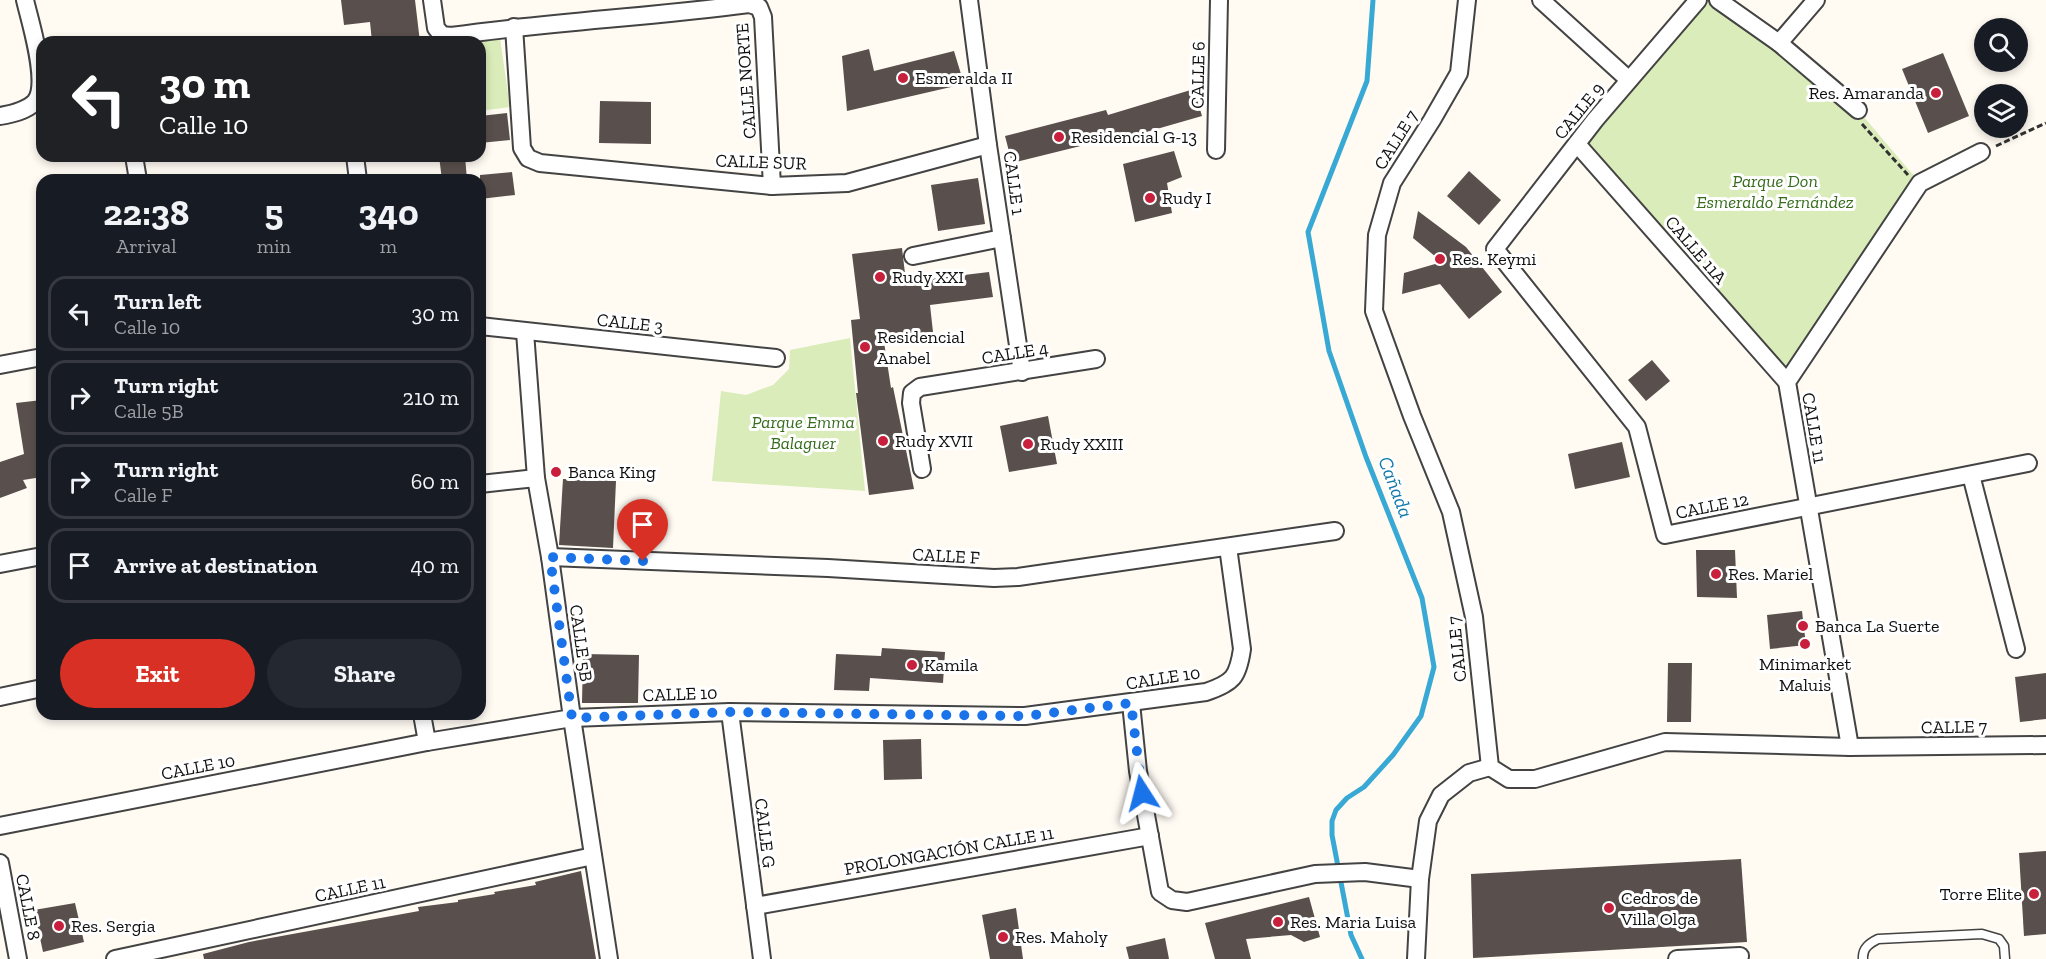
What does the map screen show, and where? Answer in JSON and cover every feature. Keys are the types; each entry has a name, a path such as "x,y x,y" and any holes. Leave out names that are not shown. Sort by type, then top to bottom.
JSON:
{"street":[{"path":"24,0 36,52"},
{"name":"CALLE NORTE","path":"432,0 436,28 442,35 451,36 514,27 667,14 749,4 759,7 763,17 772,186"},
{"name":"CALLE 1","path":"969,0 1022,372"},
{"name":"CALLE 6","path":"1216,150 1219,0"},
{"name":"CALLE 7","path":"1467,0 1459,73 1392,183 1377,235 1374,311 1450,512 1474,616 1490,767 1509,779 1535,779 1665,742 1850,747 2046,745"},
{"path":"1541,0 1629,80"},
{"name":"CALLE 9","path":"1495,249 1629,80 1698,0"},
{"path":"1718,0 1779,44 1858,110"},
{"path":"1779,44 1816,0"},
{"name":"CALLE SUR","path":"514,27 522,148 528,158 540,163 772,186 847,183 988,145"},
{"path":"0,116 24,110 36,100"},
{"name":"CALLE 11A","path":"1577,144 1786,382"},
{"name":"CALLE 11","path":"1850,747 1786,382 1918,185 1981,153"},
{"path":"913,256 1002,238"},
{"name":"CALLE 12","path":"1495,249 1637,427 1665,535 2028,463"},
{"name":"CALLE 3","path":"486,328 776,358"},
{"name":"CALLE 5B","path":"525,332 536,478 550,557 609,959"},
{"path":"0,365 36,358"},
{"name":"CALLE 4","path":"922,469 911,403 912,393 920,387 1096,359"},
{"path":"1971,475 2016,649"},
{"path":"486,483 536,478"},
{"name":"CALLE F","path":"550,557 828,568 994,578 1018,577 1335,531"},
{"name":"CALLE 10","path":"0,826 427,742 572,718 730,712 1025,716 1206,692 1221,687 1235,678 1240,664 1242,649 1227,547"},
{"path":"0,564 36,557"},
{"path":"0,697 36,689"},
{"path":"1131,703 1138,771 1160,892 1172,900 1187,902 1315,874 1365,872 1420,879"},
{"name":"CALLE G","path":"730,712 762,959"},
{"path":"423,720 427,742"},
{"path":"1416,959 1420,879 1428,821 1441,795 1469,773 1490,767"},
{"name":"PROLONGACIÓN CALLE 11","path":"755,906 1150,836"},
{"name":"CALLE 11","path":"115,959 593,856"},
{"name":"CALLE 8","path":"0,863 18,959"},
{"path":"1677,959 1740,956"}],"lane":[{"path":"1863,959 1862,953 1869,944 1878,939 1982,934 2000,939 2004,946 2006,959"}],"path":[{"path":"1858,110 1857,119 1918,185"},
{"path":"1981,153 2046,123"}],"green space":[{"name":"Parque Don Esmeraldo Fernández","path":"1698,0 1716,0 1858,110 1920,183 1787,382 1577,144"},
{"path":"500,38 510,107 486,110 486,40"},
{"name":"Parque Emma Balaguer","path":"850,338 865,491 712,481 721,391 746,395 773,385 789,369 790,350"}],"building":[{"path":"341,0 415,0 419,36 371,36 370,22 344,25"},
{"name":"Esmeralda II","path":"869,49 874,71 954,51 964,84 847,111 842,56"},
{"name":"Res. Amaranda","path":"1943,53 1969,116 1928,133 1902,69"},
{"path":"1194,89 1202,116 1122,139 1121,136 1012,163 1005,136 1106,110 1108,115"},
{"path":"600,101 651,102 651,144 599,143"},
{"path":"507,113 510,140 486,142 486,115"},
{"name":"Rudy I","path":"1174,151 1182,177 1167,183 1172,213 1135,222 1123,164"},
{"path":"440,162 466,162 466,174 441,174"},
{"path":"1469,171 1501,200 1479,225 1447,196"},
{"path":"512,172 515,195 486,198 486,174"},
{"path":"978,178 985,224 938,231 931,185"},
{"path":"1418,211 1466,247 1502,292 1469,319 1440,284 1402,294 1404,273 1442,262 1413,238"},
{"path":"902,248 906,282 989,272 993,297 930,305 933,332 884,342 891,388 893,387 914,489 869,495 856,393 858,393 851,320 860,319 852,254"},
{"path":"1652,360 1670,381 1646,401 1628,380"},
{"path":"36,401 36,478 23,480 27,488 0,498 0,462 24,454 16,403"},
{"name":"Rudy XXIII","path":"1048,416 1057,464 1009,472 1000,426"},
{"path":"1622,442 1630,477 1575,489 1568,454"},
{"path":"563,479 616,481 613,548 559,545"},
{"name":"Res. Mariel","path":"1696,550 1735,550 1737,598 1697,597"},
{"path":"1802,611 1806,645 1770,649 1767,615"},
{"path":"882,648 945,652 943,683 870,678 869,691 834,690 836,654 881,656"},
{"path":"583,654 639,655 638,703 582,703"},
{"path":"1668,663 1692,663 1691,722 1667,722"},
{"path":"2046,673 2046,719 2020,722 2015,677"},
{"path":"921,739 922,779 884,780 883,740"},
{"name":"Torre Elite","path":"2046,851 2046,934 2024,936 2019,853"},
{"name":"Cedros de Villa Olga","path":"1741,859 1747,942 1473,958 1471,874"},
{"path":"581,871 596,959 204,959 203,954 249,942 419,911 418,907 458,902 458,900 495,894 494,892 536,885 535,882"},
{"name":"Res. Maria Luisa","path":"1309,897 1320,937 1304,942 1291,935 1246,939 1251,959 1215,959 1205,923"},
{"name":"Res. Sergia","path":"75,903 84,942 43,952 34,910"},
{"name":"Res. Maholy","path":"1016,908 1023,959 990,959 982,915"},
{"path":"1165,938 1169,959 1129,959 1126,947"}],"waterway":[{"name":"Cañada","path":"1362,959 1351,935 1332,835 1332,821 1336,810 1347,798 1364,787 1393,755 1421,716 1434,667 1422,598 1366,457 1329,351 1308,232 1367,81 1373,0"}],"place":[{"name":"Esmeralda II","path":"903,78"},
{"name":"Res. Amaranda","path":"1936,93"},
{"name":"Residencial G-13","path":"1059,137"},
{"name":"Rudy I","path":"1150,198"},
{"name":"Res. Keymi","path":"1440,259"},
{"name":"Rudy XXI","path":"880,277"},
{"name":"Residencial Anabel","path":"865,347"},
{"name":"Rudy XVII","path":"883,441"},
{"name":"Rudy XXIII","path":"1028,444"},
{"name":"Banca King","path":"556,472"},
{"name":"Res. Mariel","path":"1716,574"},
{"name":"Banca La Suerte","path":"1803,626"},
{"name":"Minimarket Maluis","path":"1805,644"},
{"name":"Kamila","path":"912,665"},
{"name":"Torre Elite","path":"2034,894"},
{"name":"Cedros de Villa Olga","path":"1609,908"},
{"name":"Res. Maria Luisa","path":"1278,922"},
{"name":"Res. Sergia","path":"59,926"},
{"name":"Res. Maholy","path":"1003,937"}],"route":[{"path":"643,561 550,557 572,718 730,712 1025,716 1131,703 1142,793"}]}
